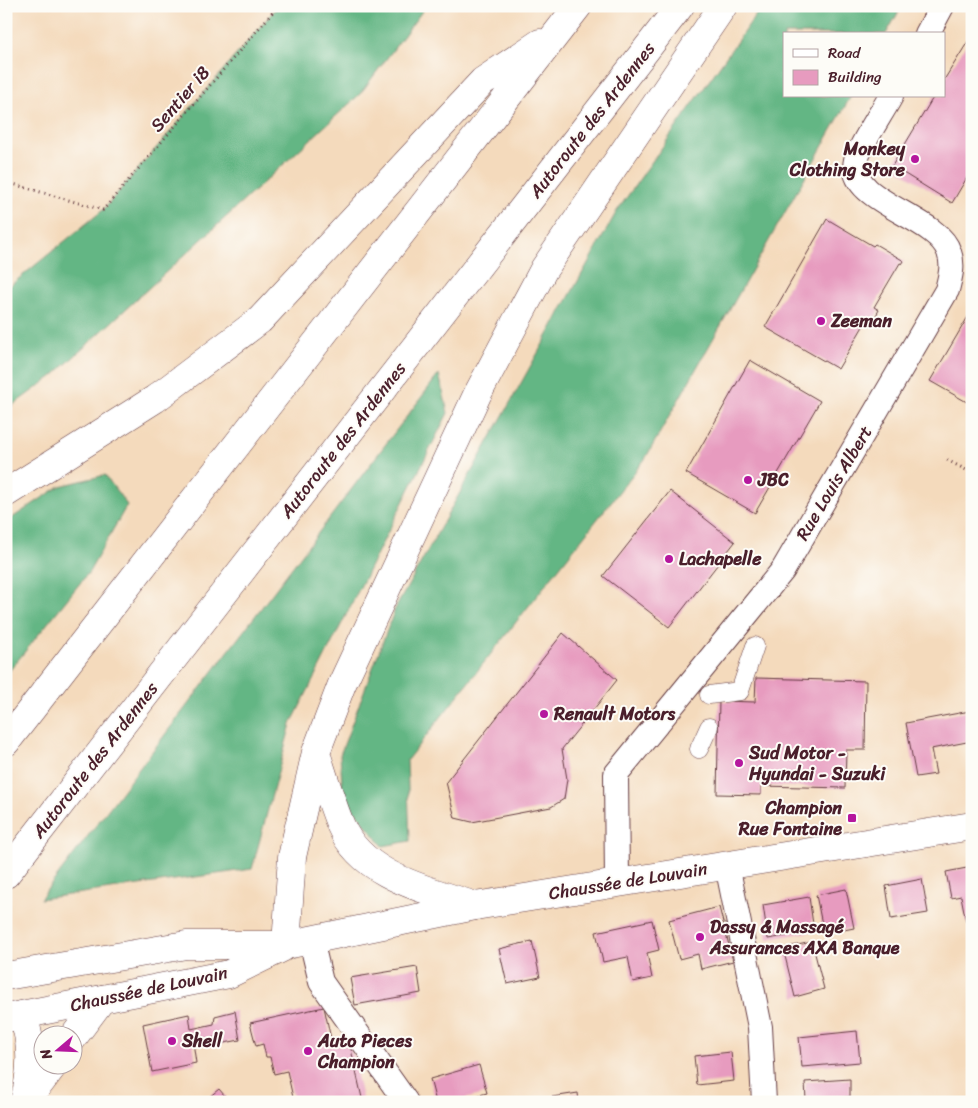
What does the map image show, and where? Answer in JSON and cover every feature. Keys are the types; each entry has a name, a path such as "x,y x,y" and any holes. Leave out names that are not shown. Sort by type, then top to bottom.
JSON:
{"main road":[{"path":"6,742 578,6"},
{"name":"Autoroute des Ardennes","path":"6,874 680,6"},
{"path":"298,943 292,857 316,752 342,684 477,396 544,269 723,6"},
{"path":"6,493 155,399 260,320 483,81 558,31"},
{"path":"316,752 341,827 362,856 384,873 475,906"},
{"name":"Chaussée de Louvain","path":"6,976 186,945 298,943 475,906 972,826"},
{"name":"Chaussée de Louvain","path":"15,1016 229,974 298,943"},
{"path":"6,984 15,1016 31,1048 31,1075 25,1102"},
{"path":"82,1026 102,999"},
{"path":"25,1102 45,1076"}],"street":[{"path":"927,32 942,6"},
{"name":"Rue Louis Albert","path":"617,883 616,774 783,570 947,290 952,269 949,251 935,233 862,187 855,173 856,159 890,98"},
{"path":"709,695 740,691 755,646"},
{"path":"699,749 709,727"},
{"path":"727,865 760,1027 764,1102"},
{"path":"298,943 321,982 406,1102"}],"path":[{"name":"Sentier i8","path":"6,182 103,210 278,6"},
{"path":"947,460 972,473"}],"green space":[{"path":"278,6 426,6 360,94 53,376 6,410 6,289 103,210"},
{"path":"762,6 902,6 887,32 783,32 783,98 850,98 645,459 407,760 410,841 383,846 343,797 340,755 395,609 617,211"},
{"path":"439,374 448,413 291,724 252,869 40,899"},
{"path":"105,475 127,505 89,572 6,675 6,522 60,486"}],"building":[{"path":"972,35 972,169 952,203 892,166 933,98 946,98 946,77"},
{"path":"827,219 873,246 875,244 904,261 902,264 900,263 874,307 879,310 870,326 865,323 838,369 765,327"},
{"path":"972,310 972,405 930,381"},
{"path":"750,360 820,401 755,513 686,473"},
{"name":"Lachapelle","path":"670,491 735,542 669,627 603,576"},
{"name":"Renault Motors","path":"563,633 617,680 562,749 567,779 564,799 551,807 472,822 455,818 446,782"},
{"path":"756,678 866,681 865,750 846,750 845,788 761,786 761,795 717,794 719,701 755,702"},
{"path":"970,711 972,741 931,749 936,774 916,777 906,723"},
{"path":"972,867 972,921 966,922 961,896 951,898 946,872"},
{"path":"922,879 928,913 891,919 886,886"},
{"path":"846,889 854,928 824,934 816,895"},
{"path":"809,897 814,931 768,939 763,905"},
{"name":"Dassy & Massagé Assurances AXA Banque","path":"719,907 733,961 701,969 698,954 679,959 669,920"},
{"path":"652,920 659,950 647,953 652,978 633,982 628,957 603,962 596,932"},
{"path":"532,941 540,977 507,984 499,949"},
{"path":"812,942 824,989 795,997 783,948"},
{"path":"417,967 421,993 355,1005 350,978"},
{"name":"Auto Pieces Champion","path":"324,1007 331,1039 348,1036 362,1098 346,1102 294,1102 287,1071 274,1074 270,1057 266,1057 263,1044 256,1046 250,1023"},
{"name":"Shell","path":"235,1011 240,1040 219,1044 217,1037 193,1042 196,1063 152,1072 143,1024 189,1014 191,1029 214,1024 215,1016"},
{"path":"857,1031 860,1062 802,1067 799,1037"},
{"path":"731,1052 734,1081 697,1085 694,1056"},
{"path":"479,1065 487,1093 454,1102 436,1102 430,1079"},
{"path":"850,1079 850,1097 806,1100 805,1082"},
{"path":"219,1089 230,1102 203,1102"},
{"path":"578,1093 579,1102 552,1102 552,1097"}],"place":[{"name":"Monkey Clothing Store","path":"915,159"},
{"name":"Zeeman","path":"821,321"},
{"name":"JBC","path":"748,480"},
{"name":"Lachapelle","path":"669,559"},
{"name":"Renault Motors","path":"544,714"},
{"name":"Sud Motor - Hyundai - Suzuki","path":"739,763"},
{"name":"Champion Rue Fontaine","path":"852,818"},
{"name":"Dassy & Massagé Assurances AXA Banque","path":"700,937"},
{"name":"Shell","path":"172,1041"},
{"name":"Auto Pieces Champion","path":"308,1051"}]}
